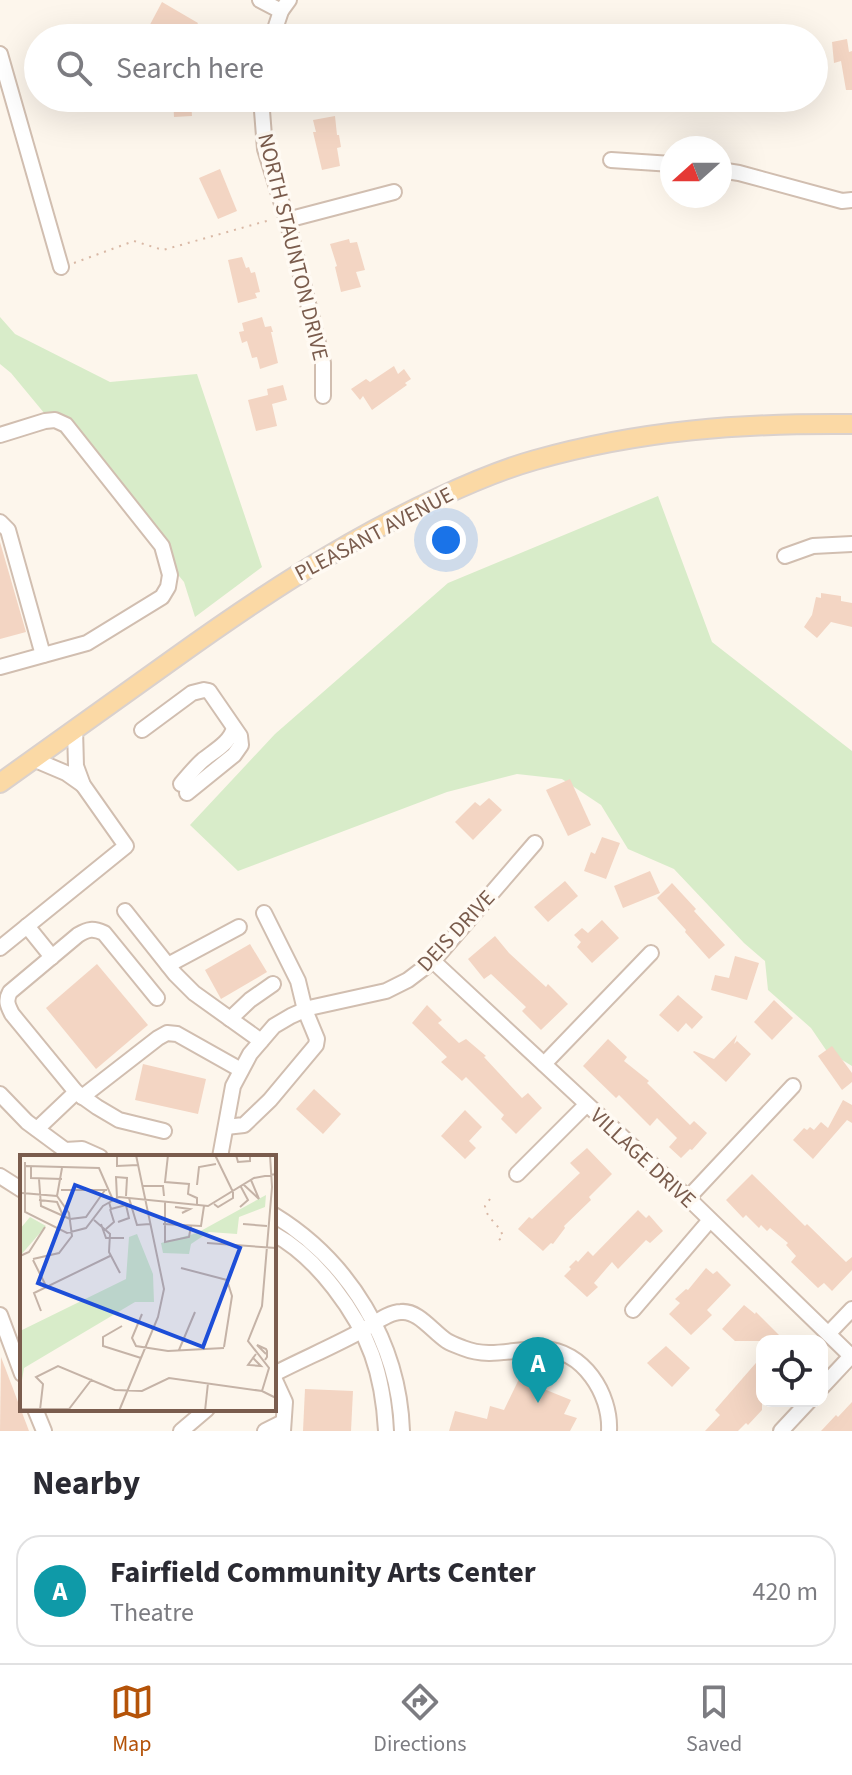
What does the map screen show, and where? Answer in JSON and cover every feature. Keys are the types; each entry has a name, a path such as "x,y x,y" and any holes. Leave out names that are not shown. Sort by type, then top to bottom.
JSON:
{"main road":[{"name":"PLEASANT AVENUE","path":"0,783 220,625 315,562 400,515 475,481 533,460 647,435 758,424 852,424"}],"street":[{"path":"260,0 285,6"},
{"path":"0,54 61,267"},
{"name":"NORTH STAUNTON DRIVE","path":"262,112 265,149 287,220 323,363 323,396"},
{"path":"611,160 660,163"},
{"path":"732,172 842,201 852,200"},
{"path":"287,220 394,192"},
{"path":"0,435 45,421 55,420 66,425 162,546 170,575 162,597 87,643 0,667"},
{"path":"0,522 8,530 43,655"},
{"path":"785,556 813,546 852,544"},
{"path":"142,730 192,693 209,691 234,728 226,742 201,762 184,788"},
{"path":"0,948 126,846 83,785 76,766 75,729"},
{"path":"33,759 66,773 83,785"},
{"name":"DEIS DRIVE","path":"220,1155 233,1086 250,1054 274,1026 305,1010 386,991 408,980 433,961 535,843"},
{"path":"125,911 194,993 261,1041"},
{"path":"226,1127 244,1125 270,1100 316,1045 317,1039 298,981 264,913"},
{"path":"27,926 52,957"},
{"path":"168,965 239,927"},
{"path":"157,998 104,933 94,928 78,935 10,992 7,998 12,1014 79,1095 119,1120 164,1131"},
{"path":"544,1064 651,953"},
{"name":"VILLAGE DRIVE","path":"433,961 688,1198 852,1356"},
{"path":"230,1019 273,984"},
{"path":"37,1129 79,1095 167,1033 177,1034 241,1070"},
{"path":"688,1198 793,1086"},
{"path":"3,1104 68,1153 82,1149 96,1155"},
{"path":"517,1174 586,1105"},
{"path":"0,1176 20,1189"},
{"path":"276,1216 316,1246 354,1287 397,1388 402,1431"},
{"path":"633,1310 710,1220"},
{"path":"276,1235 313,1263 369,1327 385,1406 386,1431"},
{"path":"829,1333 852,1309"},
{"path":"276,1372 397,1312 406,1312 416,1316 447,1341 466,1349 482,1353 545,1349 563,1353 595,1380 605,1398 609,1431"},
{"path":"0,1315 20,1369"},
{"path":"828,1381 852,1356"},
{"path":"265,1431 283,1426 285,1402 276,1378"},
{"path":"781,1431 803,1407"},
{"path":"36,1411 44,1431"},
{"path":"181,1431 205,1411"}],"path":[{"path":"61,267 134,241 163,250 275,219 287,220"},
{"path":"490,1199 485,1212 502,1231 503,1237 499,1240"}],"green space":[{"path":"0,317 15,334 110,382 197,374 262,567 195,617 184,582 11,373 0,364"},
{"path":"658,496 712,642 852,751 852,1066 826,1050 811,1028 768,990 765,961 674,869 628,849 601,805 562,779 517,774 447,792 238,871 190,825 275,734 448,583"}],"building":[{"path":"162,2 198,23 197,24 150,24"},
{"path":"847,39 849,52 852,51 852,90 846,90 841,61 834,63 832,42"},
{"path":"174,112 192,112 192,116 174,117"},
{"path":"335,116 341,147 337,148 340,166 322,170 313,120"},
{"path":"220,169 237,211 218,219 199,178"},
{"path":"349,239 350,243 357,242 365,270 356,272 361,287 341,292 330,244"},
{"path":"242,257 246,268 249,267 251,273 255,272 260,292 255,293 257,298 238,303 228,260"},
{"path":"262,317 265,327 271,326 278,363 260,369 257,357 252,358 247,341 242,343 239,332 244,331 242,323"},
{"path":"394,366 398,374 404,369 411,379 372,410 363,396 360,400 351,389 366,379 370,382"},
{"path":"283,385 287,400 272,404 277,426 256,431 248,400 268,395 267,389"},
{"path":"0,542 26,632 0,639"},
{"path":"821,593 841,596 841,601 852,603 852,627 831,622 817,638 804,627 812,615 816,597 821,598"},
{"path":"570,779 591,825 568,836 546,790"},
{"path":"489,798 502,810 473,840 455,822 475,802 480,806"},
{"path":"602,837 620,843 606,879 584,871 591,852 595,854"},
{"path":"650,871 660,893 623,908 614,886"},
{"path":"565,881 578,896 548,922 534,907"},
{"path":"672,883 725,945 709,959 657,898"},
{"path":"602,920 619,938 592,963 577,947 581,942 574,935 582,928 588,933"},
{"path":"495,936 509,953 568,1004 541,1030 522,1011 526,1007 491,974 484,979 468,959"},
{"path":"250,944 267,972 221,999 205,970"},
{"path":"735,956 759,963 747,1000 711,990 715,975 729,978"},
{"path":"97,964 148,1025 96,1069 46,1008"},
{"path":"678,995 703,1017 692,1029 686,1023 678,1032 659,1015"},
{"path":"774,1000 793,1018 772,1040 754,1022"},
{"path":"427,1005 442,1020 438,1023 459,1043 466,1039 486,1056 522,1098 528,1093 542,1108 516,1134 501,1119 504,1115 466,1077 462,1081 441,1062 447,1057 412,1023"},
{"path":"737,1035 734,1044 737,1041 751,1054 726,1082 693,1052 714,1059"},
{"path":"608,1039 627,1057 624,1061 649,1081 647,1083 690,1125 694,1121 707,1133 681,1158 669,1147 677,1138 657,1118 650,1126 619,1095 616,1098 583,1066"},
{"path":"832,1046 852,1073 852,1082 842,1090 818,1056"},
{"path":"143,1064 206,1079 198,1114 135,1100"},
{"path":"314,1089 341,1114 323,1134 296,1109"},
{"path":"843,1100 852,1105 852,1123 847,1120 813,1159 793,1140 804,1128 814,1130 821,1122 828,1128"},
{"path":"465,1110 482,1127 469,1141 476,1148 465,1159 441,1136"},
{"path":"587,1148 612,1174 564,1226 553,1244 543,1251 518,1229 580,1173 570,1163"},
{"path":"752,1174 846,1262 852,1257 852,1270 832,1291 824,1283 818,1288 791,1262 796,1256 786,1245 788,1243 770,1228 767,1231 761,1225 759,1228 746,1215 743,1218 726,1200"},
{"path":"638,1210 646,1218 649,1215 663,1231 650,1243 646,1240 618,1269 612,1262 594,1283 598,1287 587,1297 564,1276 571,1269 569,1267 588,1251 593,1256"},
{"path":"706,1268 713,1274 717,1271 731,1285 707,1310 712,1315 691,1335 669,1314 680,1303 675,1299 688,1290"},
{"path":"744,1305 756,1312 779,1335 756,1335 756,1341 735,1341 722,1329"},
{"path":"666,1346 690,1368 672,1387 647,1363"},
{"path":"1,1357 29,1431 0,1431"},
{"path":"756,1363 756,1407 762,1407 762,1410 738,1431 705,1431 720,1415 715,1410"},
{"path":"519,1379 571,1400 564,1414 577,1418 570,1431 449,1431 455,1411 487,1419 490,1406 504,1410"},
{"path":"305,1389 353,1391 351,1431 303,1431"},
{"path":"852,1402 852,1431 821,1431 836,1415 838,1417"}],"place":[{"name":"Fairfield Community Arts Center","path":"538,1403"}]}
